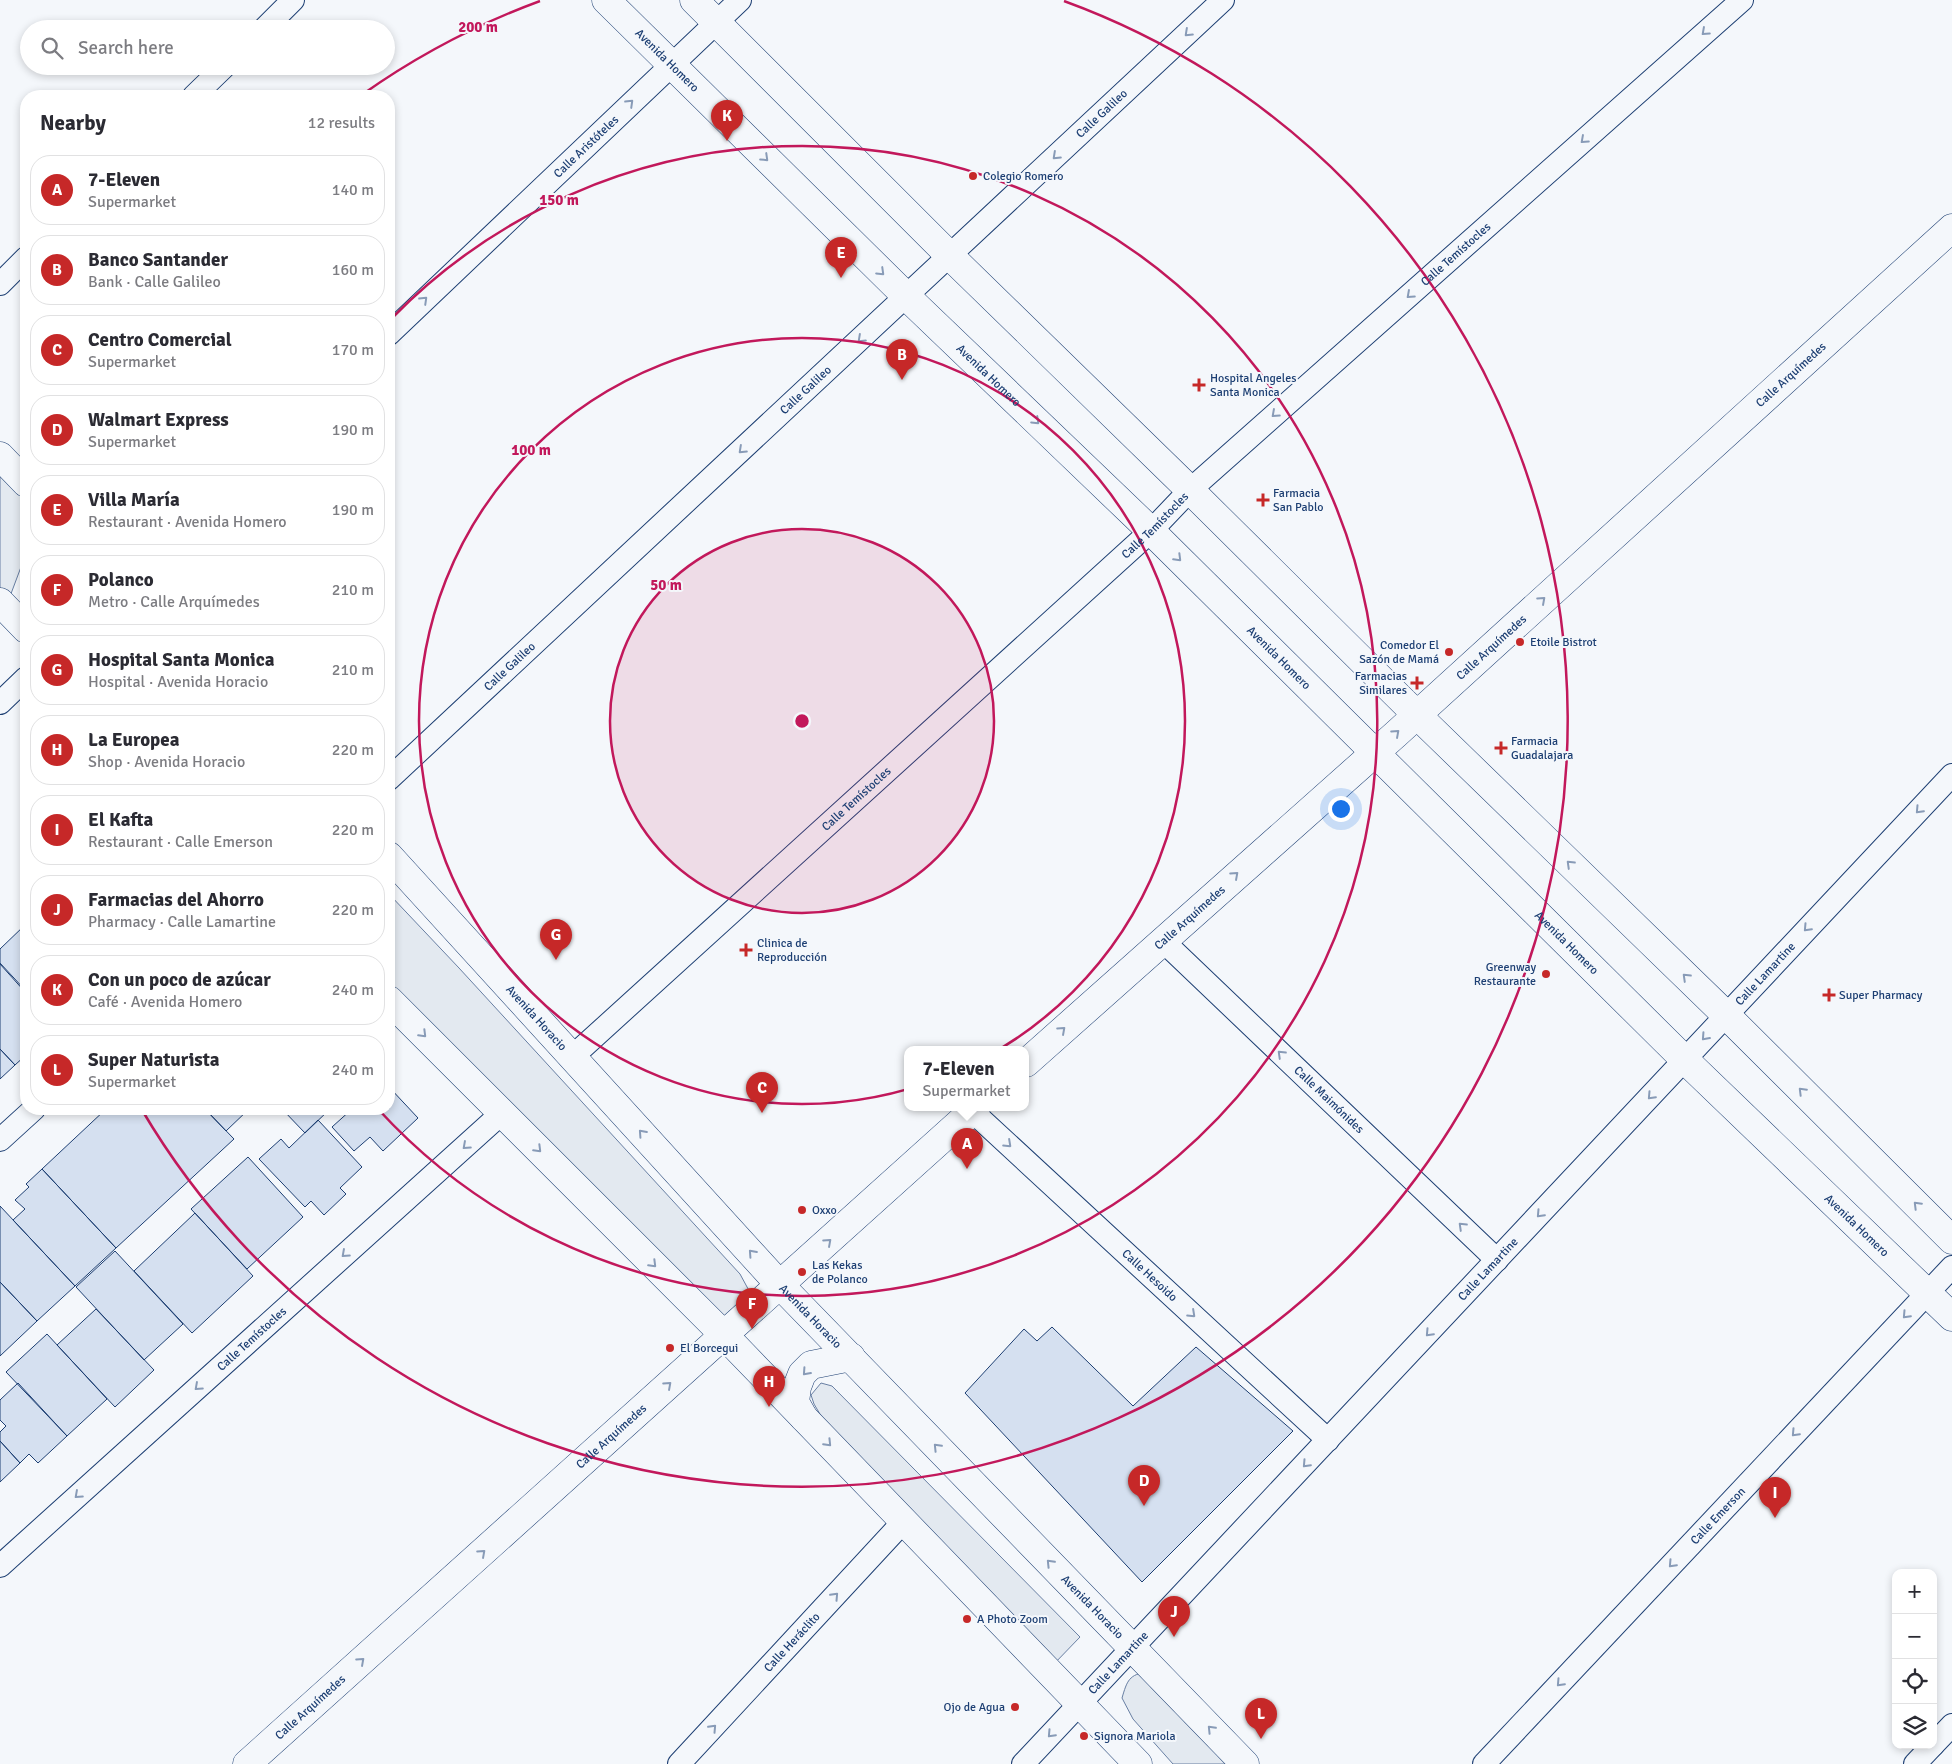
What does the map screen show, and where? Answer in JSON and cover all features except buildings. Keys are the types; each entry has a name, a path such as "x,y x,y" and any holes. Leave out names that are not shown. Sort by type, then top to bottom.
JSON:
{"street":[{"path":"273,20 293,0"},
{"name":"Avenida Homero","path":"606,0 907,297 1151,531 1685,1060 1952,1317"},
{"path":"694,0 950,256 1416,714 1726,1015 1952,1240"},
{"name":"Calle Aristóteles","path":"395,328 740,0"},
{"name":"Calle Galileo","path":"395,773 1223,0"},
{"name":"Calle Temístocles","path":"572,1057 1151,531 1190,490 1742,0"},
{"path":"200,90 216,75"},
{"name":"Calle Arquímedes","path":"1029,1060 1374,752 1952,228"},
{"path":"0,284 20,264"},
{"path":"0,456 20,477"},
{"path":"0,602 20,623"},
{"path":"0,703 20,684"},
{"name":"Calle Lamartine","path":"1023,1764 1952,775"},
{"name":"Avenida Horacio","path":"395,863 780,1285 1245,1764"},
{"name":"Calle Maimónides","path":"1162,940 1497,1260"},
{"path":"395,1006 724,1335 1138,1764"},
{"name":"Calle Arquímedes","path":"247,1764 972,1111"},
{"name":"Calle Hesoido","path":"976,1111 1328,1440"},
{"name":"Calle Temístocles","path":"0,1566 502,1113"},
{"path":"0,1140 27,1115"},
{"name":"Calle Emerson","path":"1484,1764 1952,1267"},
{"path":"804,1418 795,1402 797,1387 802,1374 812,1365 851,1357"},
{"name":"Calle Heráclito","path":"679,1764 904,1522"},
{"path":"1937,1741 1952,1725"},
{"path":"1915,1764 1929,1749"}],"shaded area":[{"path":"0,474 20,492 20,570 9,599 0,590"},
{"path":"395,900 740,1274 753,1298 726,1326 395,995"},
{"path":"821,1383 832,1386 1080,1637 1052,1666 827,1426 811,1395"},
{"path":"1148,1672 1241,1764 1173,1764 1133,1719 1122,1698 1130,1679"}],"place":[{"name":"Con un poco de azúcar","path":"727,141"},
{"name":"Colegio Romero","path":"973,176"},
{"name":"Villa María","path":"841,278"},
{"name":"Banco Santander","path":"902,380"},
{"name":"Hospital Angeles Santa Monica","path":"1199,385"},
{"name":"Farmacia San Pablo","path":"1263,500"},
{"name":"Etoile Bistrot","path":"1520,642"},
{"name":"Comedor El Sazón de Mamá","path":"1449,652"},
{"name":"Farmacias Similares","path":"1417,683"},
{"name":"Farmacia Guadalajara","path":"1501,748"},
{"name":"Clinica de Reproducción","path":"746,950"},
{"name":"Hospital Santa Monica","path":"556,960"},
{"name":"Greenway Restaurante","path":"1546,974"},
{"name":"Super Pharmacy","path":"1829,995"},
{"name":"Centro Comercial","path":"762,1113"},
{"name":"7-Eleven","path":"967,1169"},
{"name":"Oxxo","path":"802,1210"},
{"name":"Las Kekas de Polanco","path":"802,1272"},
{"name":"Polanco","path":"752,1329"},
{"name":"El Borcegui","path":"670,1348"},
{"name":"La Europea","path":"769,1407"},
{"name":"Walmart Express","path":"1144,1506"},
{"name":"El Kafta","path":"1775,1518"},
{"name":"A Photo Zoom","path":"967,1619"},
{"name":"Farmacias del Ahorro","path":"1174,1637"},
{"name":"Ojo de Agua","path":"1015,1707"},
{"name":"Signora Mariola","path":"1084,1736"},
{"name":"Super Naturista","path":"1261,1739"}]}
